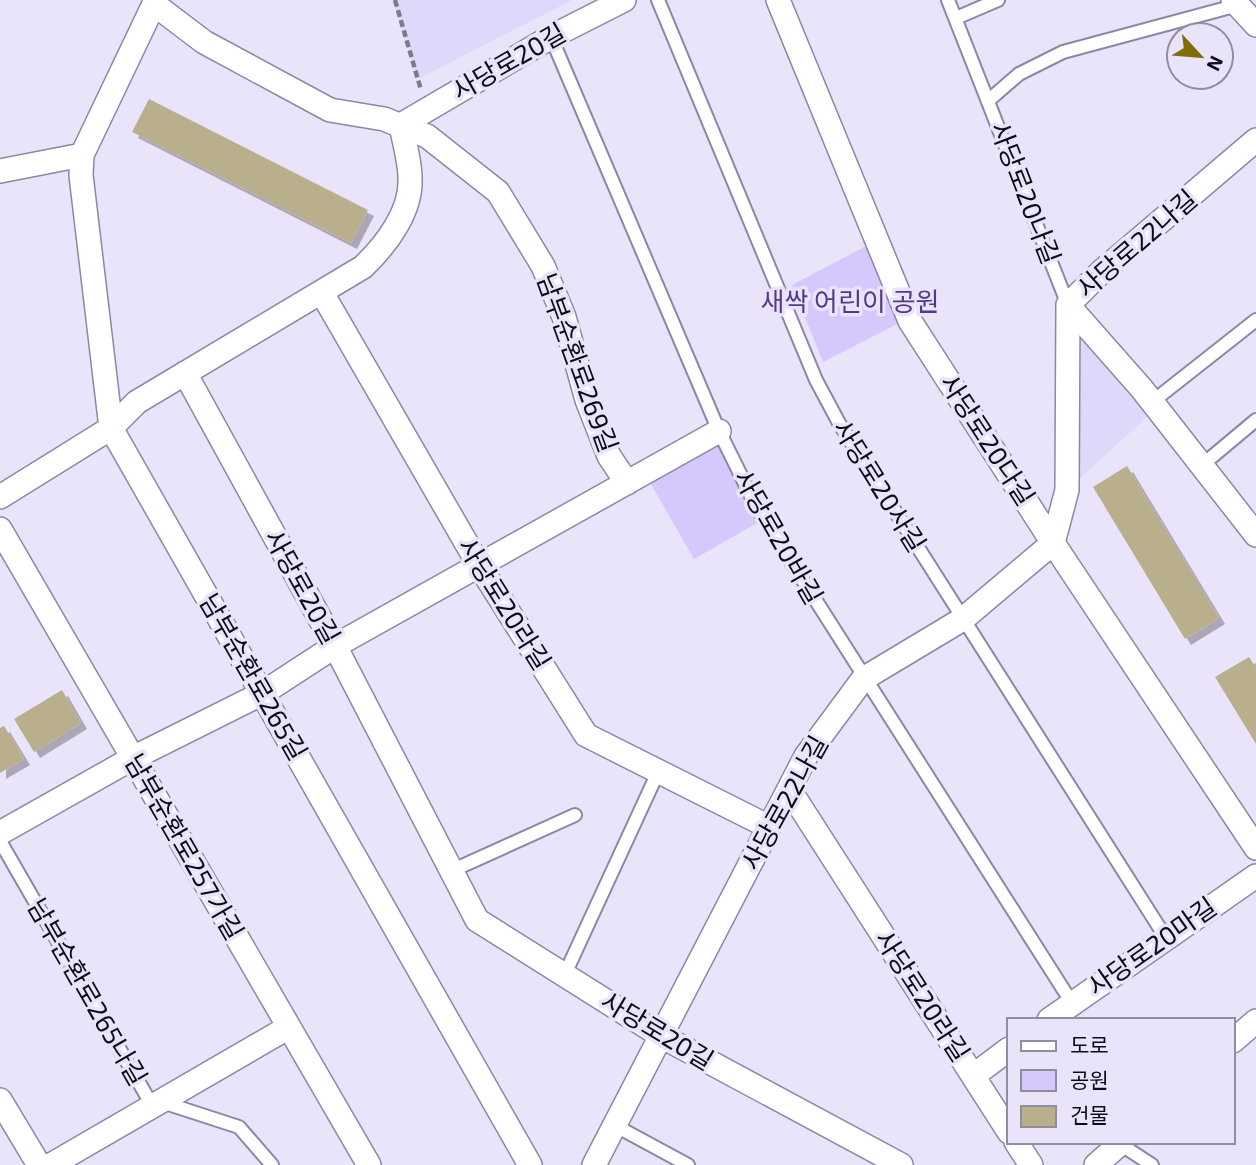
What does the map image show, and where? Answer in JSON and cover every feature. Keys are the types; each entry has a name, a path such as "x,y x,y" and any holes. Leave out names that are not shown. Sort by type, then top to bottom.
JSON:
{"street":[{"name":"사당로20길","path":"401,125 551,37 624,0"},
{"name":"사당로20다길","path":"778,0 910,321 1053,544 1256,848"},
{"name":"남부순환로269길","path":"152,2 204,42 330,110 401,125 428,136 498,192 515,217 548,279 564,317 587,400 609,456 627,482"},
{"name":"남부순환로265길","path":"152,2 82,155 81,175 111,428 530,1165"},
{"path":"1235,3 1256,25"},
{"path":"0,497 111,428 137,402 363,267 378,253 408,205 411,179 401,125"},
{"name":"사당로22나길","path":"594,1165 663,1037 806,756 863,679 963,619 1053,544 1067,489 1068,305 1101,272 1256,140"},
{"path":"0,171 82,155"},
{"name":"사당로20라길","path":"322,293 479,565 586,735 769,827"},
{"name":"사당로20나길","path":"1068,305 1152,402 1256,535"},
{"name":"사당로20길","path":"185,373 335,646 477,920 663,1037 901,1165"},
{"name":"남부순환로269길","path":"0,833 133,758 263,693 335,646 719,431"},
{"name":"남부순환로257가길","path":"0,529 369,1165"},
{"name":"사당로20라길","path":"789,789 1007,1129"},
{"name":"사당로20마길","path":"1052,1018 1256,876"},
{"path":"1235,1039 1256,1021"},
{"path":"51,1165 289,1027"},
{"path":"973,1076 1007,1050"},
{"path":"0,1100 39,1165"},
{"path":"1017,1144 1031,1165"},
{"path":"1097,1165 1120,1144"}],"lane":[{"name":"사당로20사길","path":"658,0 816,380 839,423 1166,938"},
{"name":"사당로20나길","path":"948,0 1068,305"},
{"path":"956,18 998,0"},
{"path":"989,100 1026,70 1063,52 1235,3"},
{"name":"사당로20바길","path":"551,37 719,431 757,508 863,679 1072,1003"},
{"path":"1152,402 1256,320"},
{"path":"1201,466 1256,420"},
{"path":"565,974 659,770"},
{"path":"451,871 575,815"},
{"name":"남부순환로265나길","path":"0,841 158,1104"},
{"path":"158,1104 239,1127 272,1165"},
{"path":"614,1125 688,1165"},
{"path":"1122,1144 1152,1165"}],"path":[{"path":"395,0 426,110"}],"shaded area":[{"path":"393,0 572,0 418,79"},
{"path":"1068,305 1157,408 1067,490"}],"green space":[{"name":"새싹 어린이 공원","path":"872,243 903,321 823,362 792,285"},
{"path":"719,431 764,519 694,559 644,472"}],"building":[{"path":"149,99 368,210 351,243 132,132"},
{"path":"1127,466 1219,618 1185,639 1093,487"},
{"path":"1249,657 1256,668 1256,744 1215,677"},
{"path":"62,690 81,723 34,752 14,719"},
{"path":"4,726 24,759 0,773 0,728"}]}
